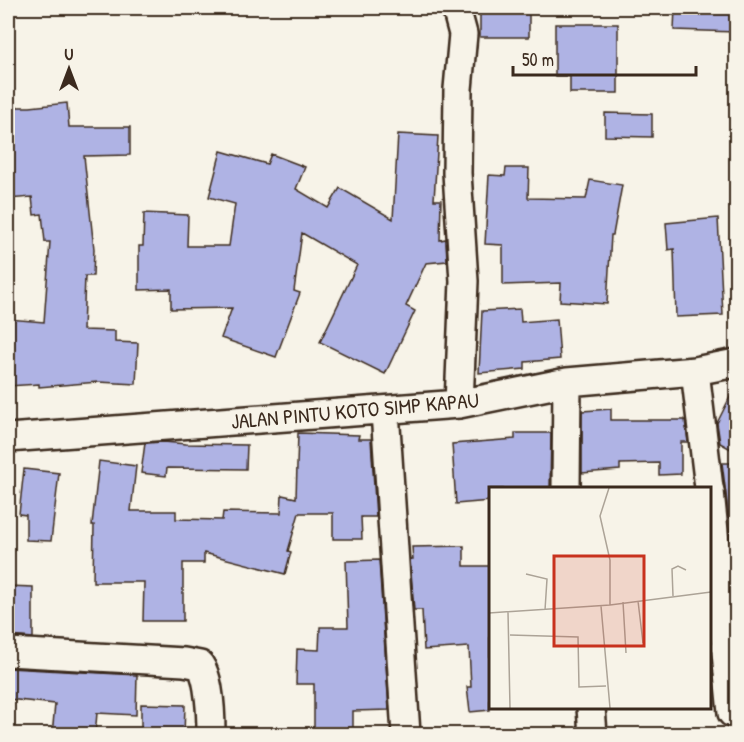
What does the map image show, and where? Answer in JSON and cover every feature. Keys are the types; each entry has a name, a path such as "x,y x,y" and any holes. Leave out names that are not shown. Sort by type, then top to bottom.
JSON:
{"street":[{"path":"456,8 463,34 458,89 457,173 464,282 459,404"},
{"name":"JALAN PINTU KOTO SIMP KAPAU","path":"8,438 459,404 567,382 695,371 736,363"},
{"path":"695,371 709,487"},
{"path":"566,487 567,382"},
{"path":"385,411 406,735"},
{"path":"711,509 732,713"},
{"path":"8,652 184,662 200,665 204,671 206,683 211,735"},
{"path":"591,709 593,735"}],"building":[{"path":"480,8 529,8 529,37 480,37"},
{"path":"675,8 736,8 736,32 674,30"},
{"path":"555,24 618,24 618,93 570,93 570,76 555,76"},
{"path":"67,103 69,127 130,127 130,155 84,156 94,249 93,276 85,276 83,330 115,331 115,342 138,343 136,384 98,382 39,387 39,384 8,386 8,319 44,322 50,242 45,242 42,214 34,215 32,197 8,199 8,107"},
{"path":"605,113 652,114 652,137 605,136"},
{"path":"398,134 438,136 434,200 441,200 440,240 446,239 447,261 426,263 406,306 415,311 385,374 320,342 357,265 302,233 294,291 300,293 276,357 221,338 232,308 171,309 171,289 139,290 139,246 143,246 144,213 188,215 187,246 229,246 235,204 209,197 221,151 267,164 271,154 305,167 296,189 328,208 340,188 393,219"},
{"path":"506,168 529,168 528,198 586,199 590,180 622,185 613,235 611,235 607,304 560,301 561,283 503,285 503,245 485,244 489,175 505,176"},
{"path":"718,218 723,315 676,317 674,249 668,250 666,223"},
{"path":"520,309 521,322 557,319 560,359 525,362 525,369 479,373 482,311"},
{"path":"736,385 736,452 720,443 717,423"},
{"path":"611,409 611,420 685,420 688,442 681,442 681,474 659,475 659,463 620,464 620,470 582,473 582,411"},
{"path":"298,433 359,435 358,439 371,439 376,517 361,517 362,539 333,539 333,513 299,513 288,551 291,552 285,574 204,553 204,563 183,563 183,621 143,621 144,582 93,582 94,525 92,525 99,461 136,466 131,511 176,511 176,519 222,520 223,512 281,513 282,495 296,498"},
{"path":"515,433 551,433 550,487 489,487 489,501 456,504 452,444 515,439"},
{"path":"145,443 247,445 246,469 167,468 166,476 141,473"},
{"path":"722,463 736,463 736,518 729,518"},
{"path":"24,469 59,473 51,541 26,540 26,515 19,514"},
{"path":"464,546 464,566 489,566 490,710 470,712 467,687 471,687 469,647 424,650 422,610 414,610 410,559 413,559 412,547"},
{"path":"379,560 389,710 353,711 353,735 314,735 314,684 296,684 297,649 319,650 320,627 348,627 346,561"},
{"path":"8,586 33,587 33,638 10,636 8,633"},
{"path":"8,668 137,675 136,715 97,713 95,735 52,735 55,704 8,699"},
{"path":"141,704 185,705 184,735 154,735 154,732 141,732"}]}
